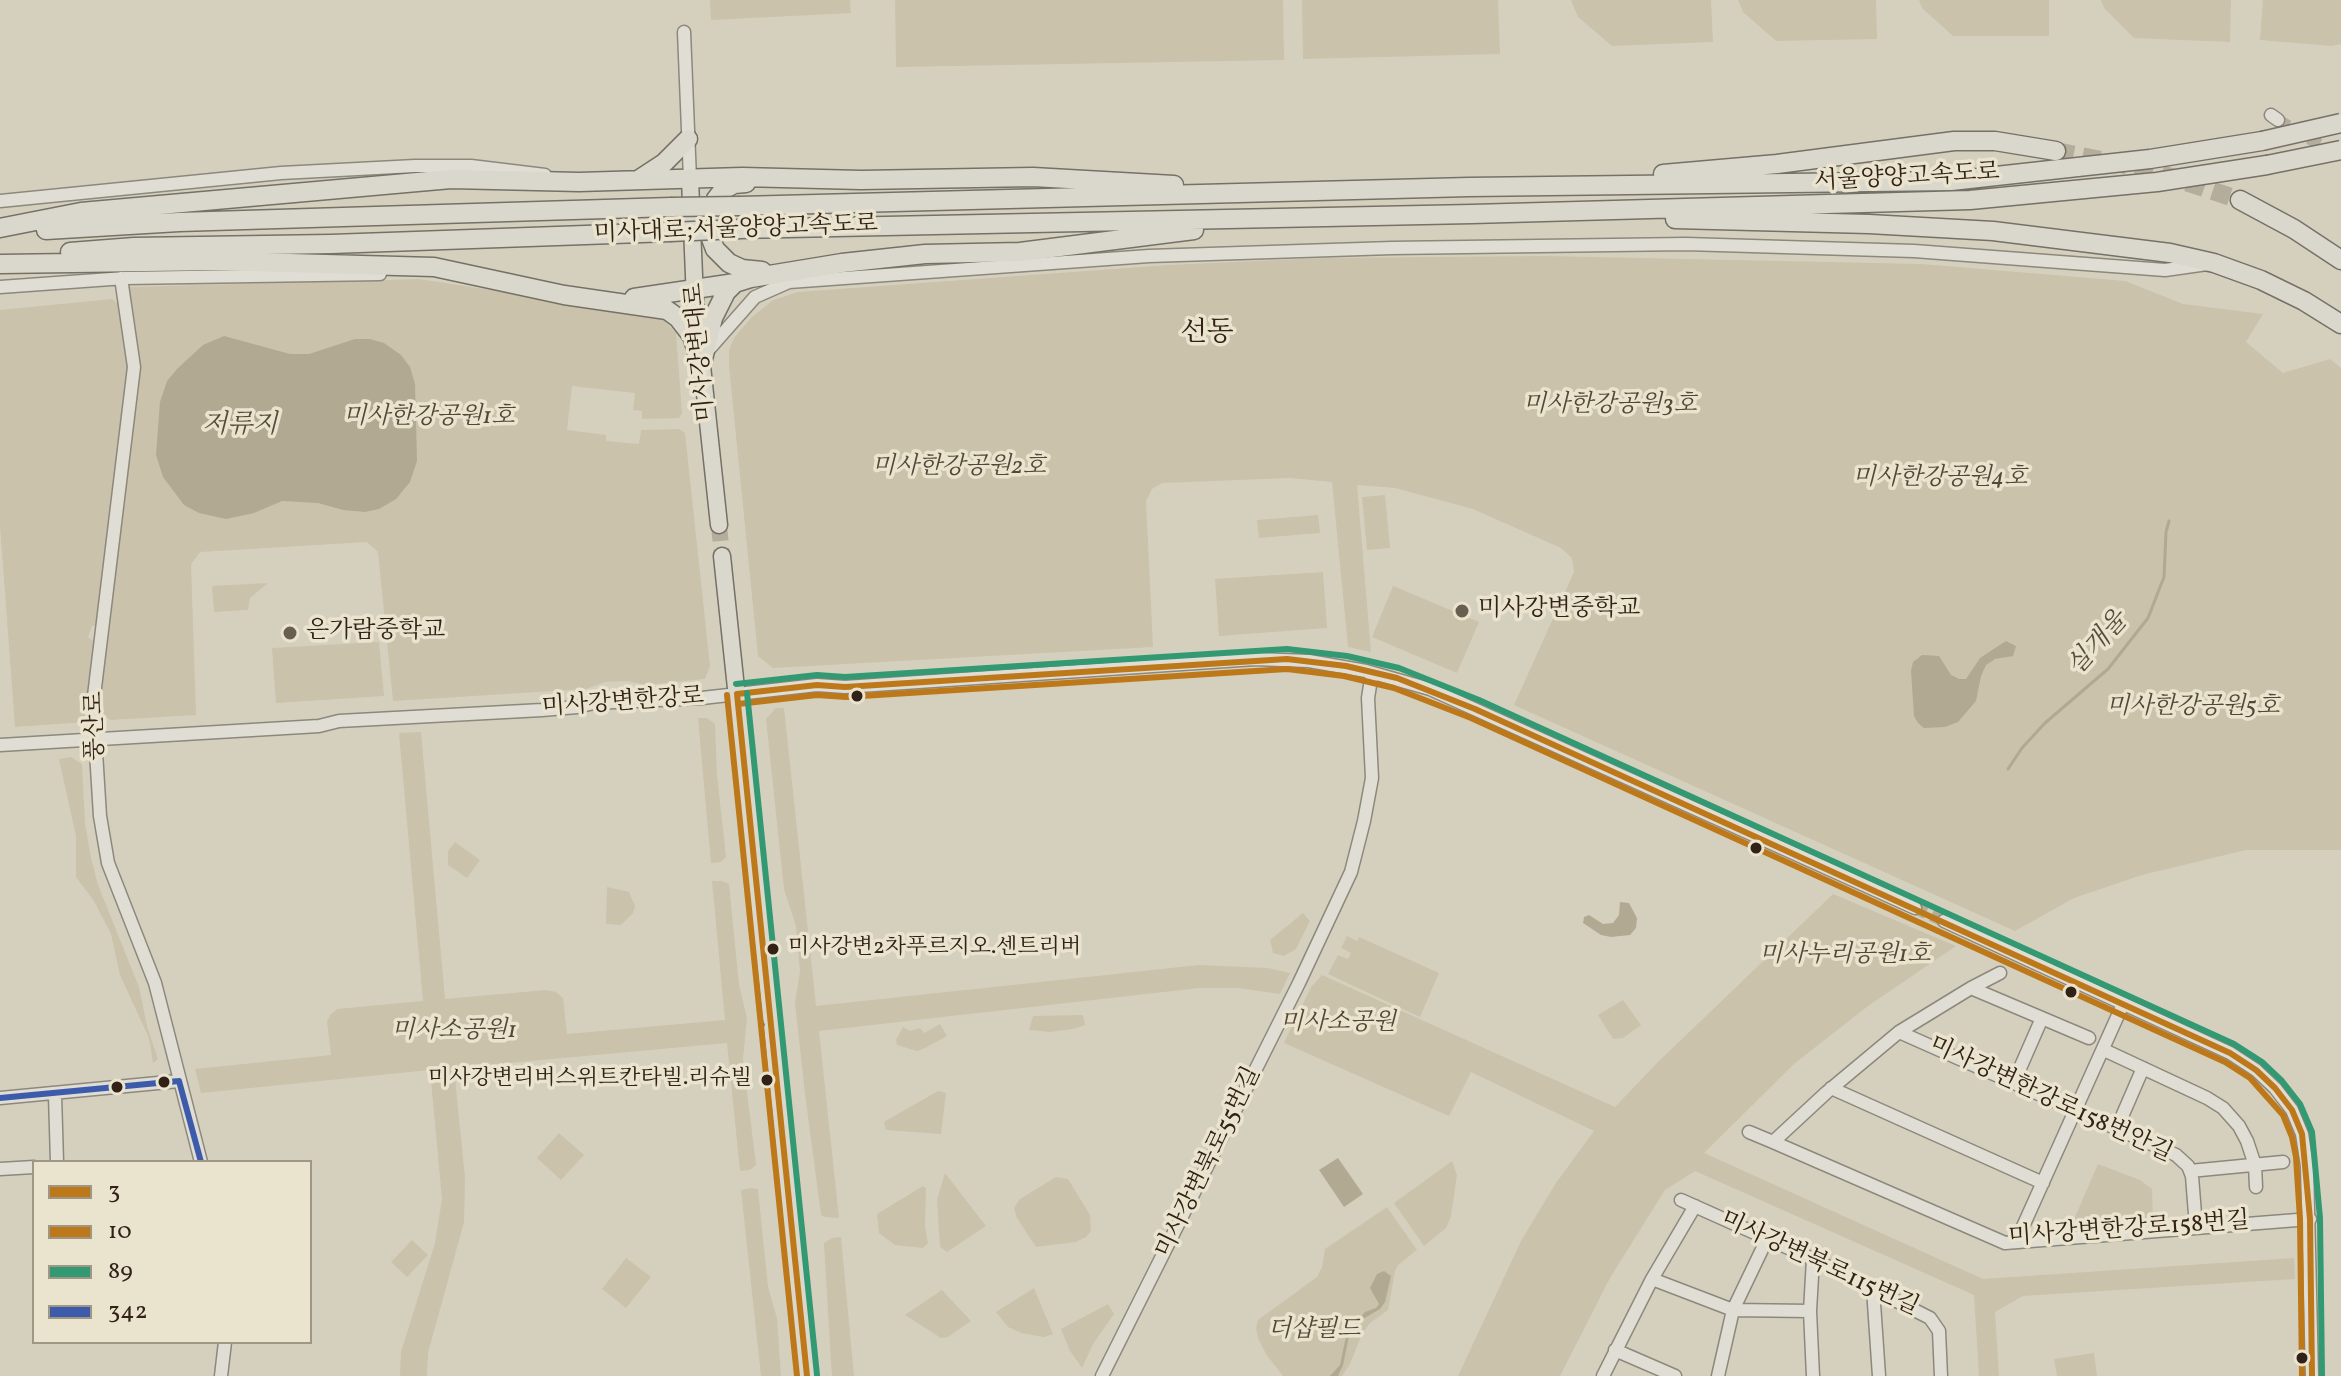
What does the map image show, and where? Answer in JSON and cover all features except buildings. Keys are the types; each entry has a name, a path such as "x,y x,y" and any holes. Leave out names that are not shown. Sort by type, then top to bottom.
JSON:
{"highway":[{"name":"서울양양고속도로","path":"1469,187 1951,181 2150,159 2262,141 2341,123"},
{"path":"636,181 664,163 688,139"},
{"path":"1469,187 1777,164 1954,141 1995,141 2056,151"},
{"name":"서울양양고속도로","path":"1472,214 1970,200 2157,182 2341,150"},
{"path":"805,177 734,184 723,190 709,218 709,233 715,249 729,263 754,271 925,254 1020,252 1269,219"},
{"path":"0,231 81,212 451,179 579,182 805,177 861,180 1033,177 1273,193"},
{"name":"미사대로;서울양양고속도로","path":"0,231 137,223 671,207 1469,187"},
{"path":"2240,200 2294,229 2341,260"},
{"path":"1472,214 1869,224 1993,231 2117,245 2214,263 2273,286 2341,324"},
{"name":"미사대로;서울양양고속도로","path":"0,262 122,248 739,229 1472,214"},
{"path":"0,262 216,261 399,265 463,272 564,295 653,306 672,312 692,336 702,361"},
{"path":"607,301 735,283 842,263"},
{"path":"702,361 713,318 726,292 735,283"}],"main road":[{"name":"미사강변대로","path":"690,179 695,289 719,525"},
{"path":"722,556 807,1376"}],"street":[{"path":"684,32 690,179"},
{"path":"0,201 281,173 415,166 522,171 579,182"},
{"path":"702,361 755,297 789,282 1130,257 1407,248 1686,244 1914,251 2165,270 2214,263"},
{"path":"0,287 121,278 416,274 534,294 564,295"},
{"name":"풍산로","path":"121,278 134,367 93,704 100,816 108,863 152,974 200,1160"},
{"name":"미사강변한강로","path":"0,745 542,710 817,685 845,687 1255,659 1309,661 1413,683 1915,908"},
{"name":"미사강변북로55번길","path":"1102,1376 1348,880 1362,832 1372,778 1368,710 1372,673"},
{"path":"1944,921 2230,1053 2256,1070 2275,1088 2292,1110 2302,1134 2307,1166 2312,1376"},
{"path":"1773,1142 1831,1088 1899,1032 2000,973"},
{"path":"1971,988 2089,1038"},
{"path":"2016,1242 2123,1004"},
{"path":"2014,1082 2042,1018"},
{"name":"미사강변한강로158번안길","path":"1899,1032 2176,1155 2190,1171 2196,1227"},
{"path":"2104,1050 2223,1108 2247,1141 2255,1165 2256,1187"},
{"path":"2117,1128 2143,1068"},
{"path":"0,1098 179,1081"},
{"path":"1831,1088 2043,1183"},
{"path":"55,1095 57,1160"},
{"name":"미사강변한강로158번길","path":"1749,1132 2005,1243 2310,1219"},
{"path":"2190,1171 2283,1162"},
{"path":"0,1169 32,1167"},
{"name":"미사강변북로115번길","path":"1681,1200 1813,1259 1930,1318 1939,1331 1941,1376"},
{"path":"1603,1376 1652,1279 1695,1206"},
{"path":"1718,1376 1733,1310 1767,1239"},
{"path":"1813,1259 1810,1311 1813,1376"},
{"path":"1652,1279 1733,1310 1810,1311"},
{"path":"1873,1289 1879,1376"},
{"path":"221,1376 225,1344"},
{"path":"1615,1350 1675,1376"}],"green space":[{"path":"710,0 850,0 851,13 711,20"},
{"path":"895,0 1283,0 1284,60 896,67"},
{"path":"1302,0 1498,0 1500,54 1303,59"},
{"path":"1571,0 1711,0 1713,42 1612,46 1578,17"},
{"path":"1738,0 1876,0 1877,39 1776,41 1743,12"},
{"path":"1919,0 2049,0 2049,36 1953,36 1922,8"},
{"path":"2101,0 2231,0 2230,42 2134,38 2104,8"},
{"path":"2263,0 2341,0 2341,44 2332,46 2260,40"},
{"path":"1546,256 1922,264 2125,281 2183,304 2263,314 2246,342 2283,373 2330,359 2341,368 2341,850 2246,850 2142,875 2074,898 2015,931 1514,705 1574,572 1572,558 1561,548 1473,509 1395,488 1357,485 1371,652 1348,647 1332,482 1290,478 1162,483 1152,489 1146,501 1153,647 773,668 758,656 729,350 734,338 751,318 773,300 798,292 1168,265 1323,258"},
{"name":"미사한강공원1호","path":"419,279 659,316 676,333 682,413 679,418 642,419 642,411 633,410 635,393 572,386 567,430 606,435 606,441 639,444 641,430 679,429 685,433 710,666 705,679 645,685 628,681 605,682 586,689 393,701 378,552 367,542 200,552 191,564 196,715 110,720 97,709 139,357 129,287"},
{"path":"120,298 129,358 97,626 92,626 88,637 95,642 86,722 15,727 0,526 0,310 112,299 117,303"},
{"path":"1385,495 1390,548 1367,550 1362,497"},
{"path":"1318,515 1320,533 1259,538 1257,520"},
{"path":"1323,572 1327,628 1219,636 1215,579"},
{"path":"268,583 250,598 248,610 214,612 212,586"},
{"path":"1393,586 1479,622 1457,673 1372,637"},
{"path":"379,642 384,696 276,703 272,648"},
{"path":"776,708 784,708 816,1006 1199,965 1268,968 1290,973 1280,994 1238,988 1199,988 819,1031 839,1218 821,1215 795,1003 800,971 796,926 784,889 766,719"},
{"path":"698,718 707,718 715,724 726,857 721,862 711,863"},
{"name":"미사소공원1","path":"421,732 445,999 546,990 556,992 563,998 567,1034 725,1020 712,881 729,884 739,985 747,1018 743,1059 756,1165 750,1170 740,1171 727,1043 454,1068 465,1178 464,1222 428,1353 427,1376 400,1376 401,1352 435,1243 442,1199 430,1070 201,1093 195,1069 331,1055 327,1022 337,1009 423,1001 399,733"},
{"path":"71,757 82,764 85,823 91,858 98,885 139,987 158,1059 153,1063 149,1038 120,975 111,934 94,901 76,877 76,836 59,759"},
{"path":"455,842 480,860 467,878 448,865 448,851"},
{"path":"607,887 629,892 635,906 633,913 621,925 606,924"},
{"name":"미사누리공원1호","path":"1833,894 1956,946 1868,1006 1794,1064 1704,1153 1983,1279 2294,1258 2295,1279 2023,1296 1995,1312 1999,1376 1979,1376 1974,1295 1695,1171 1665,1190 1610,1278 1560,1376 1458,1376 1521,1241 1556,1183 1594,1131 1471,1072 1449,1116 1284,1043 1311,987 1322,975 1615,1107"},
{"path":"1303,913 1310,921 1296,949 1284,956 1273,953 1270,940"},
{"path":"1347,936 1357,941 1359,937 1439,973 1420,1017 1328,974 1338,955 1348,959 1351,953 1341,948"},
{"path":"1623,1000 1641,1025 1623,1038 1613,1039 1598,1015"},
{"path":"1083,1015 1085,1025 1073,1029 1050,1032 1029,1030 1033,1016"},
{"path":"940,1024 947,1036 923,1049 917,1051 897,1045 896,1040 903,1027 910,1031 920,1028 924,1033"},
{"path":"938,1091 946,1093 941,1134 886,1130 884,1122"},
{"path":"559,1133 584,1155 561,1180 537,1158"},
{"path":"1452,1161 1457,1175 1451,1216 1446,1228 1424,1246 1394,1203"},
{"path":"2098,1164 2140,1180 2152,1189 2153,1220 2072,1224"},
{"path":"945,1173 986,1226 947,1252 940,1247 937,1200"},
{"path":"1056,1177 1068,1179 1090,1215 1091,1231 1075,1242 1036,1247 1014,1208 1020,1199"},
{"path":"923,1186 926,1188 925,1227 928,1243 923,1248 895,1245 879,1233 877,1214"},
{"path":"758,1189 768,1287 777,1318 781,1376 761,1376 741,1190"},
{"name":"더샵필드","path":"1387,1207 1417,1250 1395,1271 1388,1310 1370,1323 1362,1334 1342,1376 1283,1376 1258,1338 1258,1320 1317,1277 1325,1249"},
{"path":"841,1237 854,1376 832,1376 824,1243"},
{"path":"412,1240 428,1255 407,1277 391,1262"},
{"path":"626,1258 651,1277 626,1308 602,1289"},
{"path":"1034,1288 1053,1334 1044,1337 1008,1327 996,1312"},
{"path":"942,1290 971,1321 948,1337 941,1338 905,1315"},
{"path":"1108,1304 1114,1314 1093,1344 1082,1368 1070,1351 1061,1329"},
{"path":"2094,1353 2097,1376 2057,1376 2054,1359"}],"water":[{"name":"저류지","path":"224,336 290,354 309,354 355,339 370,339 384,343 401,355 410,367 415,384 417,461 410,482 396,499 379,509 365,512 318,503 282,501 254,513 226,519 199,513 184,505 163,477 156,455 160,402 167,381 177,369 203,345"},
{"path":"2006,641 2016,646 2013,656 1995,659 1986,665 1976,701 1958,722 1945,727 1924,728 1918,723 1914,716 1913,662 1922,655 1939,656 1951,675 1966,679 1980,658"},
{"path":"1620,902 1629,903 1637,918 1636,928 1630,935 1601,935 1583,923 1584,917 1589,915 1603,924 1613,923 1619,915"},
{"path":"1338,1158 1363,1194 1344,1207 1319,1170"},
{"path":"1384,1271 1391,1276 1385,1302 1380,1309 1363,1319 1349,1336 1338,1376 1330,1376 1340,1365 1347,1332 1365,1312 1379,1304 1370,1288 1377,1274"}],"waterway":[{"name":"실개울","path":"2008,769 2045,723 2108,669 2148,618 2164,577 2169,521"}],"tunnel":[{"path":"2278,120 2334,153"},
{"path":"2056,151 2150,170 2240,200"},
{"path":"719,525 722,556"},
{"path":"1915,908 1944,921"}],"transit line":[{"name":"89","path":"736,684 817,675 845,677 1287,649 1347,656 1399,668 1479,700 2234,1044 2262,1062 2300,1104 2312,1132 2320,1218 2322,1376"},
{"name":"3","path":"737,694 817,685 845,687 1287,659 1346,666 1397,678 1475,709 2230,1053 2256,1070 2292,1110 2302,1134 2310,1219 2312,1376"},
{"name":"10","path":"738,704 817,695 846,697 1287,669 1344,676 1394,688 1471,718 2225,1062 2250,1078 2283,1115 2296,1157 2302,1376"},
{"name":"89","path":"747,693 817,1375"},
{"name":"3","path":"737,694 807,1376"},
{"name":"10","path":"727,695 797,1376"},
{"name":"342","path":"179,1081 200,1160"},
{"name":"342","path":"0,1098 179,1081"}],"place":[{"name":"미사강변중학교","path":"1462,611"},
{"name":"은가람중학교","path":"290,633"},
{"name":"미사강변2차푸르지오.센트리버","path":"773,949"},
{"name":"미사강변리버스위트칸타빌.리슈빌","path":"767,1080"}],"district":[{"name":"선동","path":"1207,335"}],"park label":[{"name":"미사한강공원3호","path":"1610,407"},
{"name":"미사한강공원2호","path":"959,469"},
{"name":"미사한강공원4호","path":"1940,480"},
{"name":"미사한강공원5호","path":"2193,709"},
{"name":"미사소공원","path":"1338,1025"}]}
